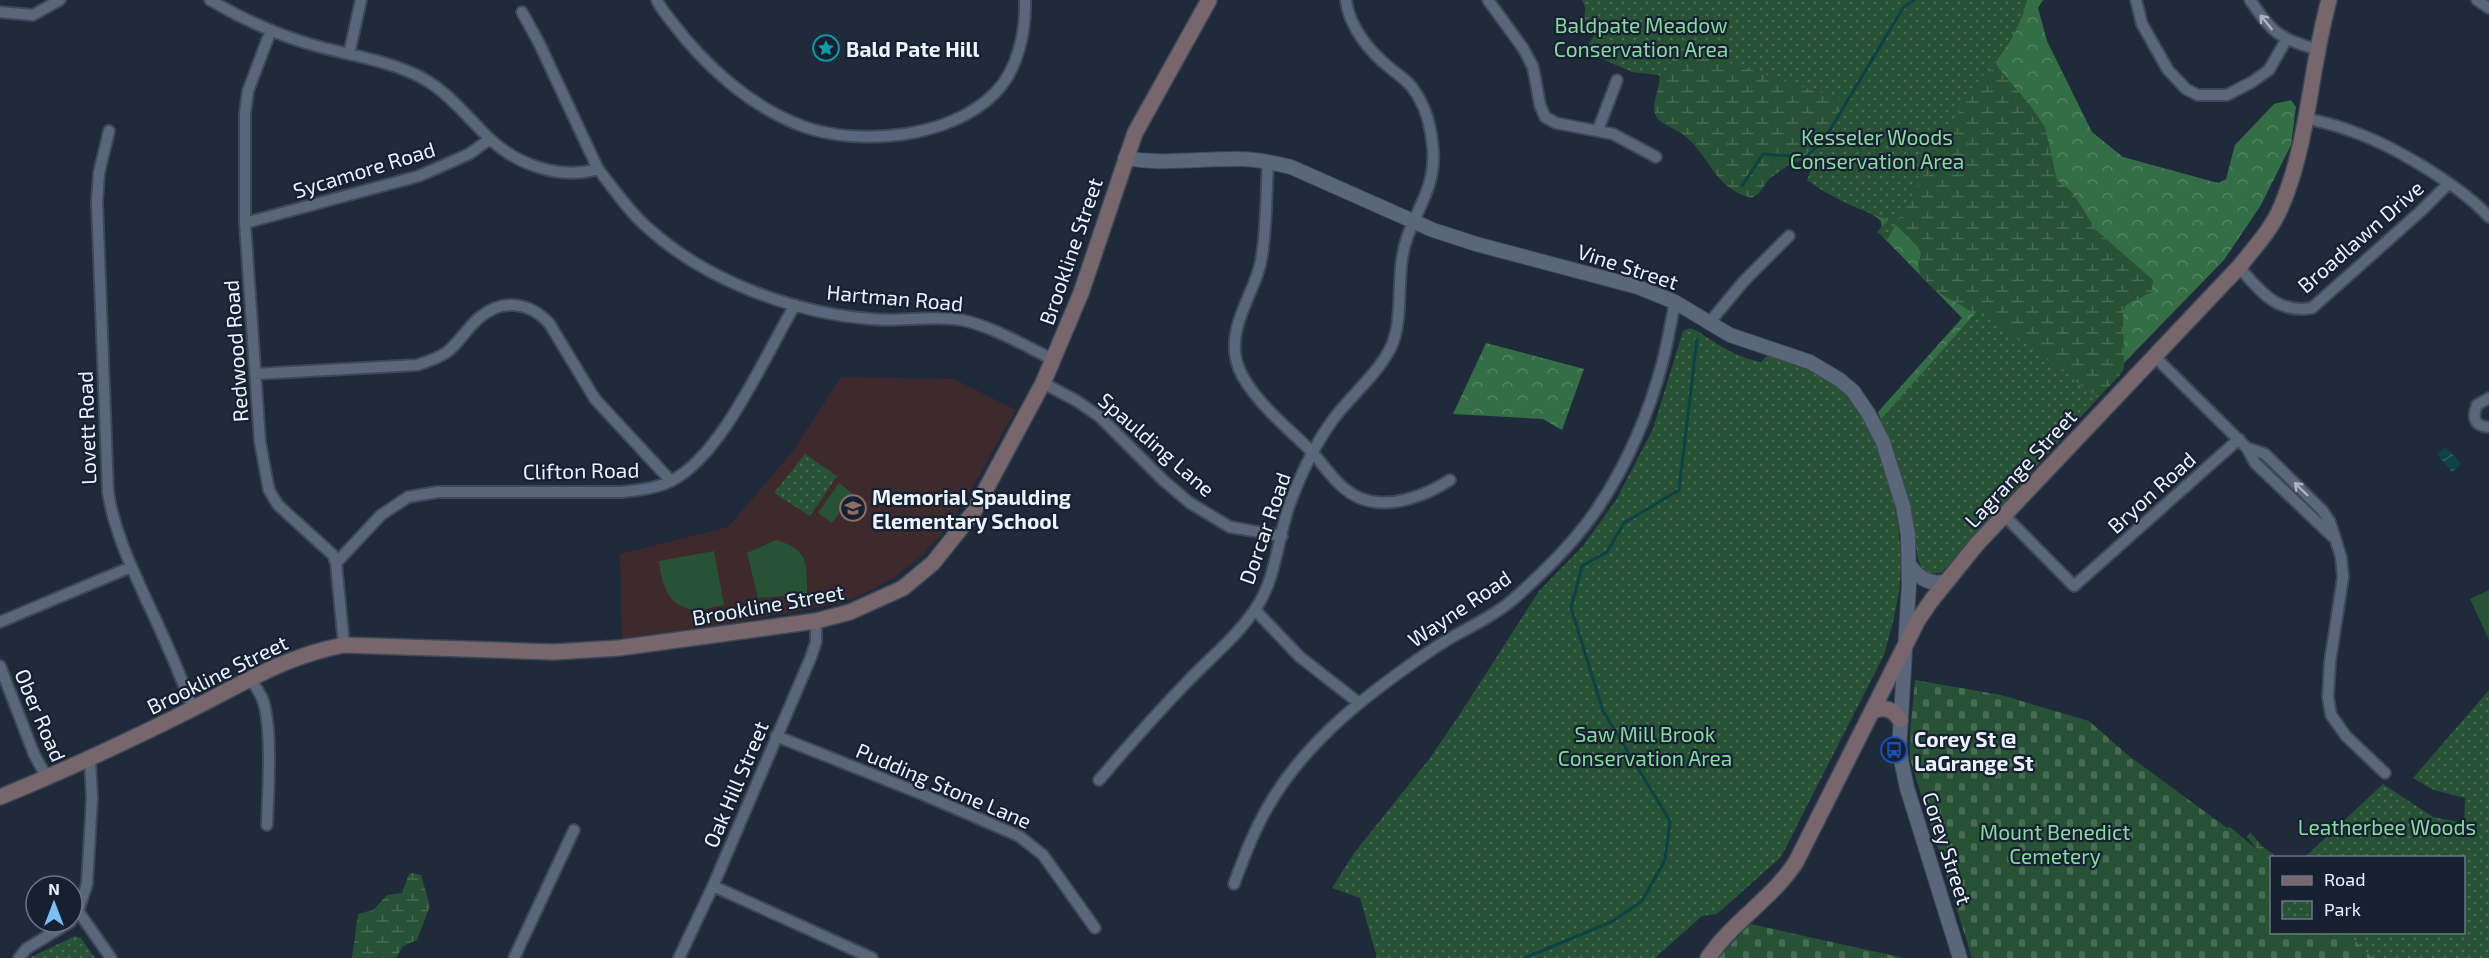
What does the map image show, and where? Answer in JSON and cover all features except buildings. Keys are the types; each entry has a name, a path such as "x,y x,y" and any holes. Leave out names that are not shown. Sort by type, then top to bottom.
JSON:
{"main road":[{"name":"Brookline Street","path":"0,797 90,759 289,659 312,651 344,645 393,645 504,651 586,651 724,636 816,621 850,612 903,588 933,563 973,513 1043,382 1081,292 1125,158 1145,113 1209,0"},
{"name":"Lagrange Street","path":"1708,958 1728,933 1772,893 1792,869 1923,610 2004,516 2239,267 2271,226 2281,208 2306,118 2328,0"},
{"path":"1873,711 1881,708 1888,709 1900,720"}],"street":[{"path":"0,12 33,15 60,0"},
{"path":"210,0 271,30 414,74 443,91 490,139 509,153 530,164 552,171 585,173 598,169"},
{"path":"349,54 362,0"},
{"path":"657,0 680,33 710,65 774,114 804,127 876,137 921,132 948,122 979,106 995,93 1008,75 1017,55 1023,31 1025,0"},
{"name":"Dorcar Road","path":"1099,780 1142,730 1255,610 1272,572 1291,500 1313,454 1331,421 1390,350 1395,337 1400,261 1413,222 1424,202 1432,175 1433,153 1425,107 1408,83 1373,53 1360,36 1346,0"},
{"path":"1488,0 1523,48 1533,67 1540,105 1545,117 1556,123 1613,134 1656,157"},
{"path":"2136,0 2142,24 2168,70 2186,89 2198,95 2227,95 2252,82 2269,70 2286,40"},
{"path":"2250,0 2268,26 2286,40 2318,50"},
{"path":"2477,0 2489,8"},
{"name":"Hartman Road","path":"522,12 598,169 647,228 678,252 725,280 795,305 836,315 873,320 938,318 963,320 990,329 1054,360"},
{"name":"Redwood Road","path":"271,30 248,91 245,113 246,223 260,442 269,490 278,505 327,548 336,563"},
{"path":"1598,130 1617,80"},
{"path":"2306,118 2349,130 2374,140 2448,184 2489,217"},
{"name":"Lovett Road","path":"109,130 99,173 97,202 108,492 114,522 131,567 181,677 193,709"},
{"name":"Sycamore Road","path":"246,223 419,176 469,154 490,139"},
{"name":"Vine Street","path":"1125,158 1144,161 1242,159 1268,161 1308,174 1413,222 1476,244 1638,287 1675,302 1730,335 1810,362 1840,380 1853,391 1868,413 1883,442 1895,478 1908,535 1906,643"},
{"path":"1268,161 1261,259 1256,280 1235,335 1237,367 1248,386 1335,480 1359,498 1390,502 1436,489 1450,480"},
{"name":"Broadlawn Drive","path":"2239,267 2256,286 2283,306 2299,310 2312,308 2448,184"},
{"path":"1709,323 1744,281 1789,236"},
{"name":"Wayne Road","path":"1234,884 1252,838 1270,804 1301,761 1359,703 1435,647 1509,603 1573,540 1597,509 1619,471 1639,429 1664,359 1675,302"},
{"path":"255,374 417,365 433,360 448,351 478,319 493,308 503,304 516,304 539,312 549,323 595,399 671,481"},
{"name":"Clifton Road","path":"336,563 381,515 408,497 438,492 621,492 651,488 671,481 693,466 711,448 751,384 795,305"},
{"path":"2154,356 2247,448 2265,454 2319,506 2328,518 2332,536 2341,557 2343,577 2328,682 2331,715 2346,736 2385,773"},
{"name":"Spaulding Lane","path":"1043,382 1100,417 1163,480 1190,503 1230,526 1282,536"},
{"path":"2489,398 2477,405 2473,417 2475,422 2481,426 2489,427"},
{"name":"Bryon Road","path":"2004,516 2074,586 2239,439"},
{"path":"336,563 344,645"},
{"path":"1909,564 1927,581 1939,583 1947,581"},
{"path":"0,622 131,567"},
{"path":"1255,610 1300,657 1359,703"},
{"name":"Oak Hill Street","path":"679,958 713,886 811,657 816,642 816,621"},
{"name":"Corey Street","path":"1906,643 1899,750 1907,788 1960,958"},
{"name":"Ober Road","path":"0,666 34,754 47,778"},
{"path":"250,678 262,699 268,738 267,825"},
{"name":"Pudding Stone Lane","path":"776,736 922,794 1019,836 1043,855 1095,928"},
{"path":"84,891 87,884 92,781 90,759"},
{"path":"514,958 574,831"},
{"path":"713,886 872,958"},
{"path":"84,929 111,958"},
{"path":"19,958 26,949 48,934"}],"shaded area":[{"name":"Memorial Spaulding Elementary School","path":"841,377 954,379 1016,410 962,505 942,534 921,556 895,577 841,603 720,625 622,638 620,554 728,527 793,451"}],"green space":[{"name":"Kesseler Woods Conservation Area","path":"1582,0 2027,0 2014,35 1993,65 1975,83 1887,240 1877,232 1888,220 1846,203 1807,180 1824,134 1844,100 1677,46 1666,76 1632,72 1584,51 1596,33"},
{"name":"Baldpate Meadow Conservation Area","path":"1586,0 1969,0 1978,35 2001,71 2045,127 2057,180 2072,192 2096,230 2153,280 2152,292 2126,305 2123,313 2124,367 2120,375 2081,416 1996,330 1974,313 1934,290 1920,274 1918,265 1921,253 1917,246 1890,219 1824,167 1800,161 1790,164 1769,179 1759,193 1752,198 1729,187 1686,137 1656,116 1654,106 1659,75 1619,52 1592,30 1584,21"},
{"path":"1986,0 2043,0 2038,8 2047,41 2092,132 2123,157 2218,183 2226,179 2235,145 2274,104 2291,100 2296,107 2291,145 2261,205 2224,260 1991,500 1937,569 1919,561 1902,477 1878,412 1962,318 1883,237 1881,221 1826,178"},
{"path":"1979,309 2098,398 1942,572 1928,575 1920,565 1908,499 1881,419"},
{"name":"Saw Mill Brook Conservation Area","path":"1690,328 1729,351 1748,359 1761,362 1769,354 1818,372 1843,389 1858,407 1881,453 1889,480 1899,535 1900,583 1894,619 1884,655 1781,857 1717,914 1702,916 1655,958 1377,958 1360,898 1332,888 1354,853 1430,758 1539,591 1583,546 1616,500 1653,429 1683,331"},
{"path":"1486,343 1584,369 1562,430 1543,419 1453,414"},
{"path":"805,454 837,476 810,516 774,493"},
{"path":"839,483 853,494 832,523 818,513"},
{"path":"776,540 795,548 804,559 807,594 758,598 747,553"},
{"path":"714,551 724,605 695,610 678,604 664,586 659,561"},
{"path":"2489,590 2489,640 2470,599"},
{"name":"Mount Benedict Cemetery","path":"1915,680 2001,695 2089,721 2129,756 2227,828 2230,827 2270,860 2270,934 2348,934 2373,958 1972,958 1910,759"},
{"name":"Leatherbee Woods","path":"2489,690 2489,958 2373,958 2348,934 2465,934 2465,856 2306,856 2383,784 2433,817 2464,823 2465,798 2434,790 2413,778"},
{"path":"2250,832 2263,847 2276,856 2270,856 2270,865 2247,837"},
{"path":"409,874 421,875 430,906 417,940 403,946 396,958 352,958 358,914 373,910 387,895 402,893"},
{"path":"1750,924 1904,958 1718,958"},
{"path":"75,936 81,938 95,958 29,958"}],"water":[{"path":"2446,447 2461,464 2452,472 2437,454"}],"waterway":[{"path":"1742,186 1763,154 1806,157 1824,140 1903,8 1914,0"},
{"path":"1525,958 1613,921 1642,901 1665,860 1670,821 1603,711 1571,608 1582,566 1607,552 1624,523 1679,490 1697,339"}],"place":[{"name":"Bald Pate Hill","path":"826,48"},
{"name":"Memorial Spaulding Elementary School","path":"853,508"},
{"name":"Corey St @ LaGrange St","path":"1894,750"}]}
